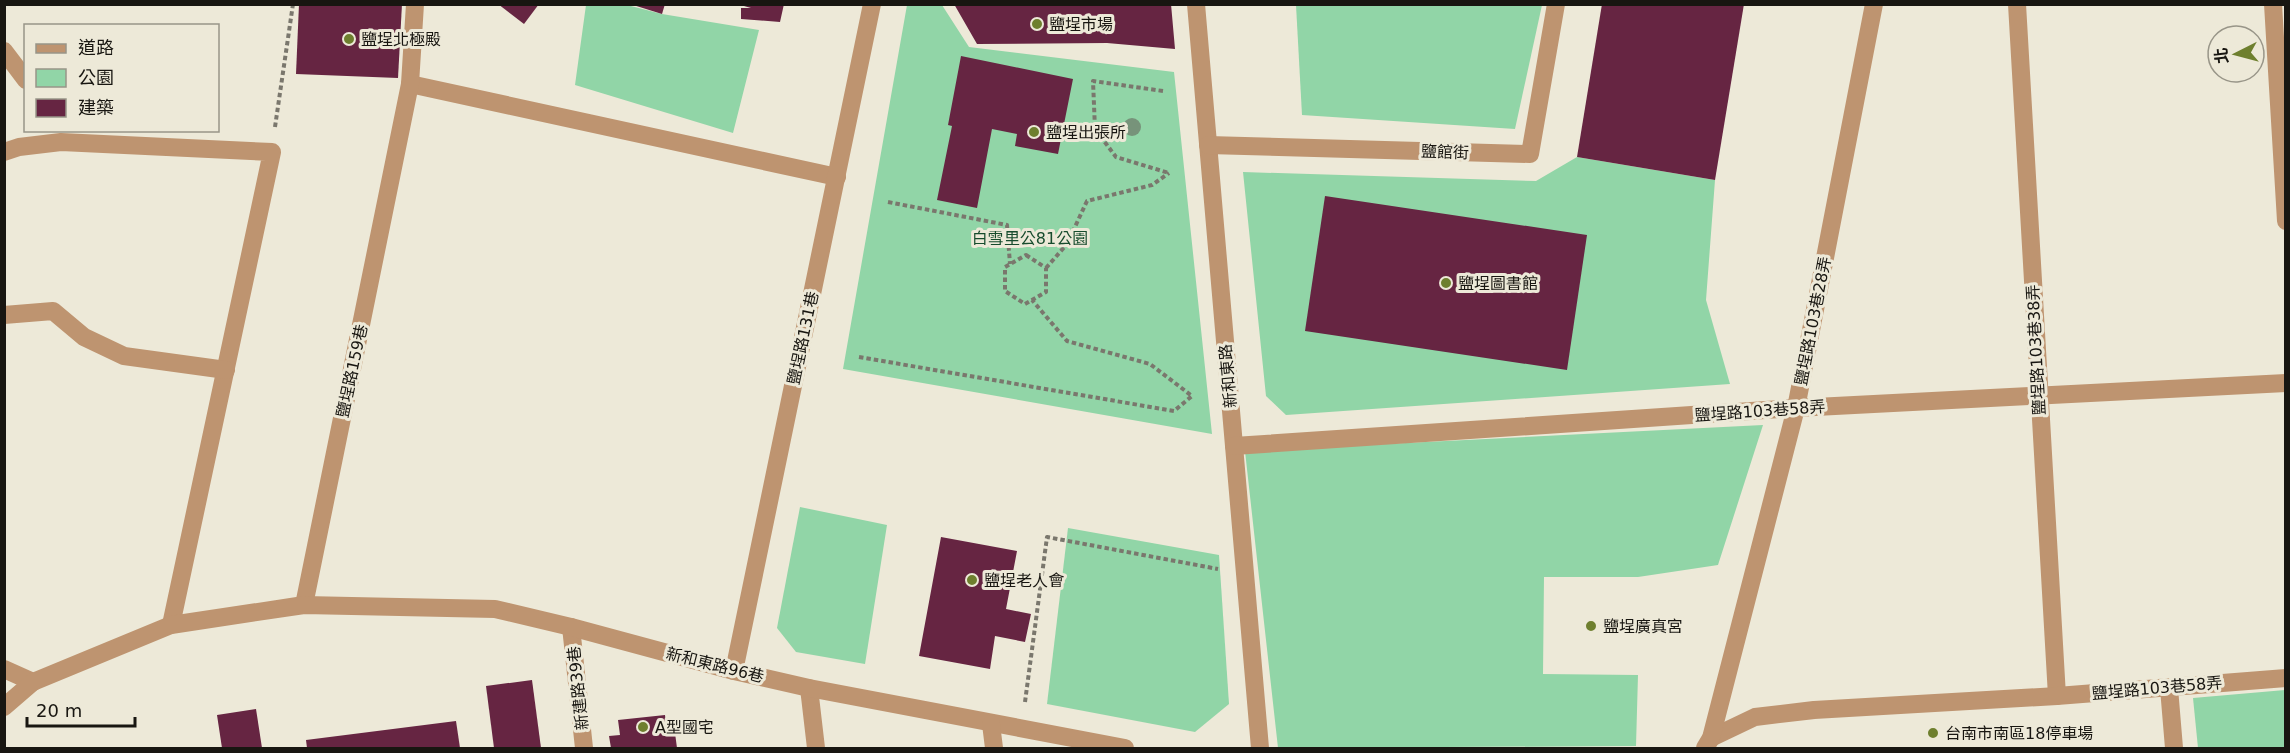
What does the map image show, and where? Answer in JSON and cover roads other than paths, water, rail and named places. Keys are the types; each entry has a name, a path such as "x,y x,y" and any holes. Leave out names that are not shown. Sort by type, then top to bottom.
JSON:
{"street":[{"name":"鹽埕路159巷","path":"304,604 410,84 415,4"},
{"name":"鹽埕路131巷","path":"734,671 872,4"},
{"name":"新和東路","path":"1196,4 1260,748"},
{"name":"鹽館街","path":"1208,145 1530,154 1556,4"},
{"name":"鹽埕路103巷28弄","path":"1708,743 1796,408 1874,4"},
{"name":"鹽埕路103巷38弄","path":"2017,4 2057,696"},
{"path":"2273,4 2282,83 2286,221"},
{"path":"4,51 24,77"},
{"path":"410,84 837,177"},
{"path":"4,152 48,137 62,142 272,152 171,625"},
{"path":"4,315 53,311 84,337 124,356 226,370"},
{"name":"鹽埕路103巷58弄","path":"1234,446 1796,408 2286,383"},
{"path":"4,707 33,682 171,625 304,604"},
{"name":"新和東路96巷","path":"304,604 495,609 734,671 809,688 1125,748"},
{"name":"新建路39巷","path":"571,627 584,748"},
{"path":"4,669 33,682"},
{"name":"鹽埕路103巷58弄","path":"1708,743 1755,717 1814,710 2057,696 2286,678"},
{"path":"809,688 816,748"},
{"path":"2169,688 2174,748"},
{"path":"992,724 994,748"}],"place":[{"name":"鹽埕市場","path":"1037,24"},
{"name":"鹽埕北極殿","path":"349,39"},
{"name":"鹽埕出張所","path":"1034,132"},
{"name":"鹽埕圖書館","path":"1446,283"},
{"name":"鹽埕老人會","path":"972,580"},
{"name":"鹽埕廣真宮","path":"1591,626"},
{"name":"A型國宅","path":"643,727"},
{"name":"台南市南區18停車場","path":"1933,733"}],"park label":[{"name":"白雪里公81公園","path":"1030,238"}]}
